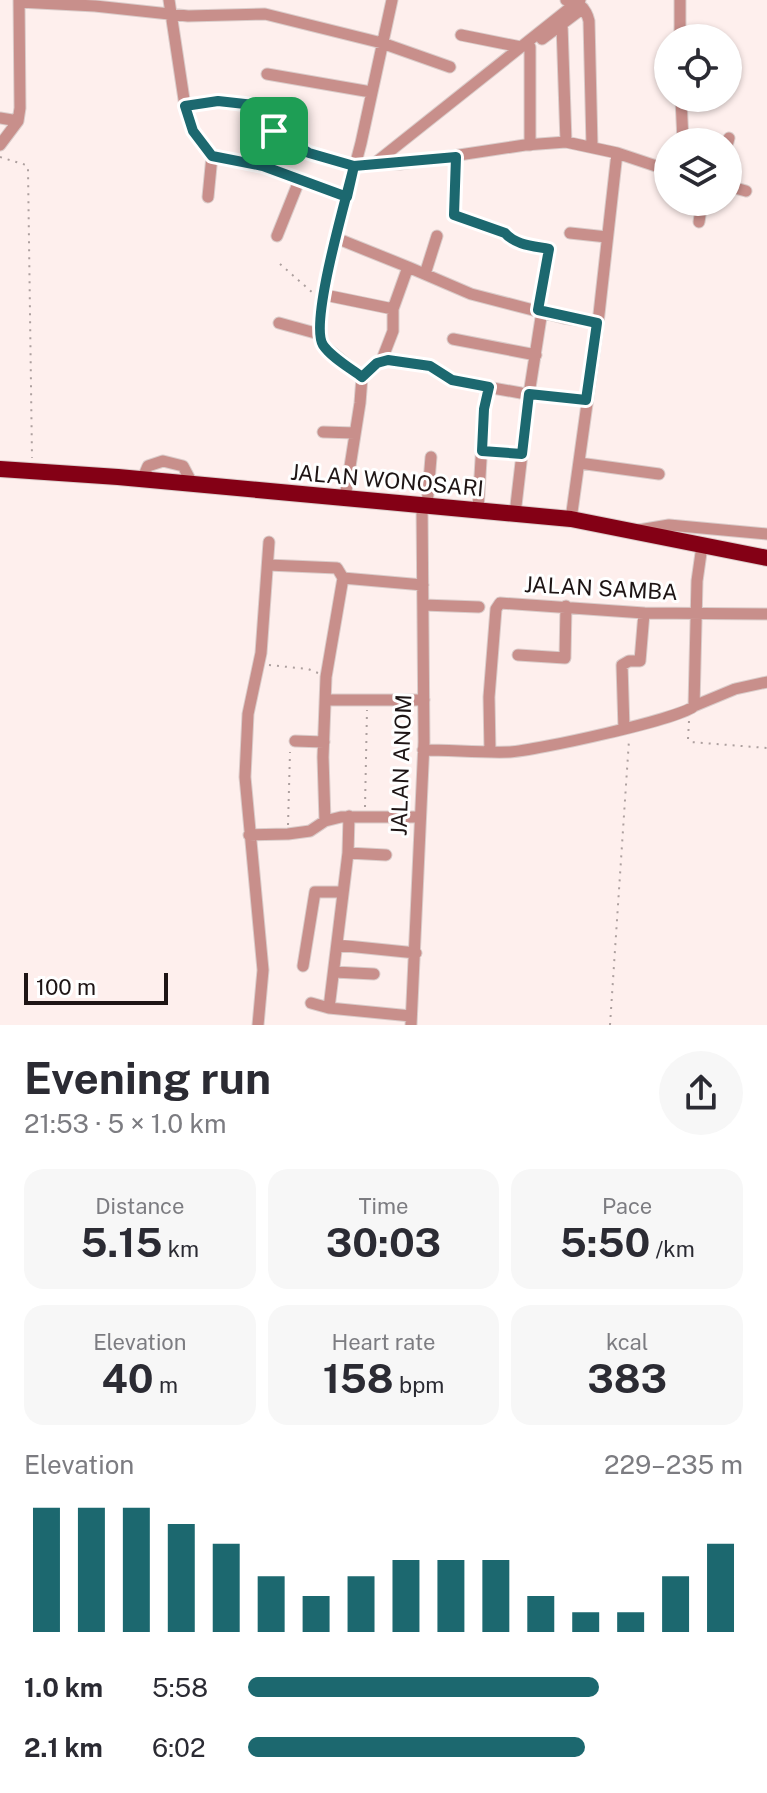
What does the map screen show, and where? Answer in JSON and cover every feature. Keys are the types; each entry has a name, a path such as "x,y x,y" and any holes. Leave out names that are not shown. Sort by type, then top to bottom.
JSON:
{"highway":[{"name":"JALAN WONOSARI","path":"0,469 571,519 767,558"}],"street":[{"path":"169,0 185,106 193,131 212,156 263,166 347,197"},
{"path":"362,377 323,345 319,334 336,238 392,0"},
{"path":"680,0 680,24"},
{"path":"0,145 18,121 22,82 19,1 170,14 265,14 382,43 450,67"},
{"path":"461,35 526,47 562,25 576,3"},
{"path":"379,163 526,47 576,3"},
{"path":"576,3 589,21 592,146"},
{"path":"562,25 566,142"},
{"path":"526,47 530,145"},
{"path":"267,74 371,92"},
{"path":"185,106 218,101 274,105"},
{"path":"254,105 265,123 291,143 309,153 354,166 456,157 566,142 592,146 654,165"},
{"path":"0,118 18,121"},
{"path":"571,519 617,153"},
{"path":"208,197 212,156"},
{"path":"456,157 454,215 505,233 510,239 526,245 549,249 515,514"},
{"path":"277,236 299,181"},
{"path":"742,190 746,191"},
{"path":"699,222 700,216"},
{"path":"570,233 607,237"},
{"path":"425,274 437,236"},
{"path":"336,238 461,290 597,323"},
{"path":"381,362 393,331 393,309 408,267"},
{"path":"324,298 393,309"},
{"path":"279,323 319,334"},
{"path":"453,339 536,355"},
{"path":"345,498 362,377 381,362 388,360 430,366 452,380 529,394 586,400"},
{"path":"478,510 484,409 489,387"},
{"path":"323,432 355,433"},
{"path":"482,451 522,454"},
{"name":"JALAN ANOM","path":"411,1020 423,750 425,506 431,457"},
{"path":"579,463 659,474"},
{"path":"635,530 669,525 767,534"},
{"path":"258,1025 263,970 245,777 248,714 260,664 269,542"},
{"path":"692,708 702,546"},
{"path":"268,565 337,568 343,578 326,677 325,821"},
{"path":"343,578 423,585"},
{"name":"JALAN SAMBA","path":"490,752 489,697 498,604 644,613 767,614"},
{"path":"423,605 479,607"},
{"path":"518,655 565,658 566,606"},
{"path":"627,728 622,665 640,661 644,613"},
{"path":"423,750 513,752 627,728 692,708 735,689 767,682"},
{"path":"327,700 424,700"},
{"path":"295,741 324,742"},
{"path":"249,835 310,831 325,821 349,816 419,817"},
{"path":"329,1008 348,853 349,816"},
{"path":"348,853 386,855"},
{"path":"303,966 315,892 343,892"},
{"path":"337,945 416,953"},
{"path":"334,972 374,974"},
{"path":"311,1003 411,1020"}],"path":[{"path":"0,157 19,161 28,169 32,471"},
{"path":"280,264 324,298"},
{"path":"260,664 308,669 326,677"},
{"path":"365,816 367,700"},
{"path":"692,708 689,741 767,748"},
{"path":"610,1025 627,728"},
{"path":"288,834 289,770 291,746 295,741"}],"route":[{"path":"274,131 257,113 254,105 218,101 185,106 193,131 212,156 263,166 347,197 354,166 456,157 454,215 505,233 510,239 526,245 549,249 538,310 597,323 586,400 529,394 522,454 482,451 484,409 489,387 452,380 430,366 388,360 377,363 362,377 330,352 319,334 320,318 354,166 309,153 274,131"}]}
